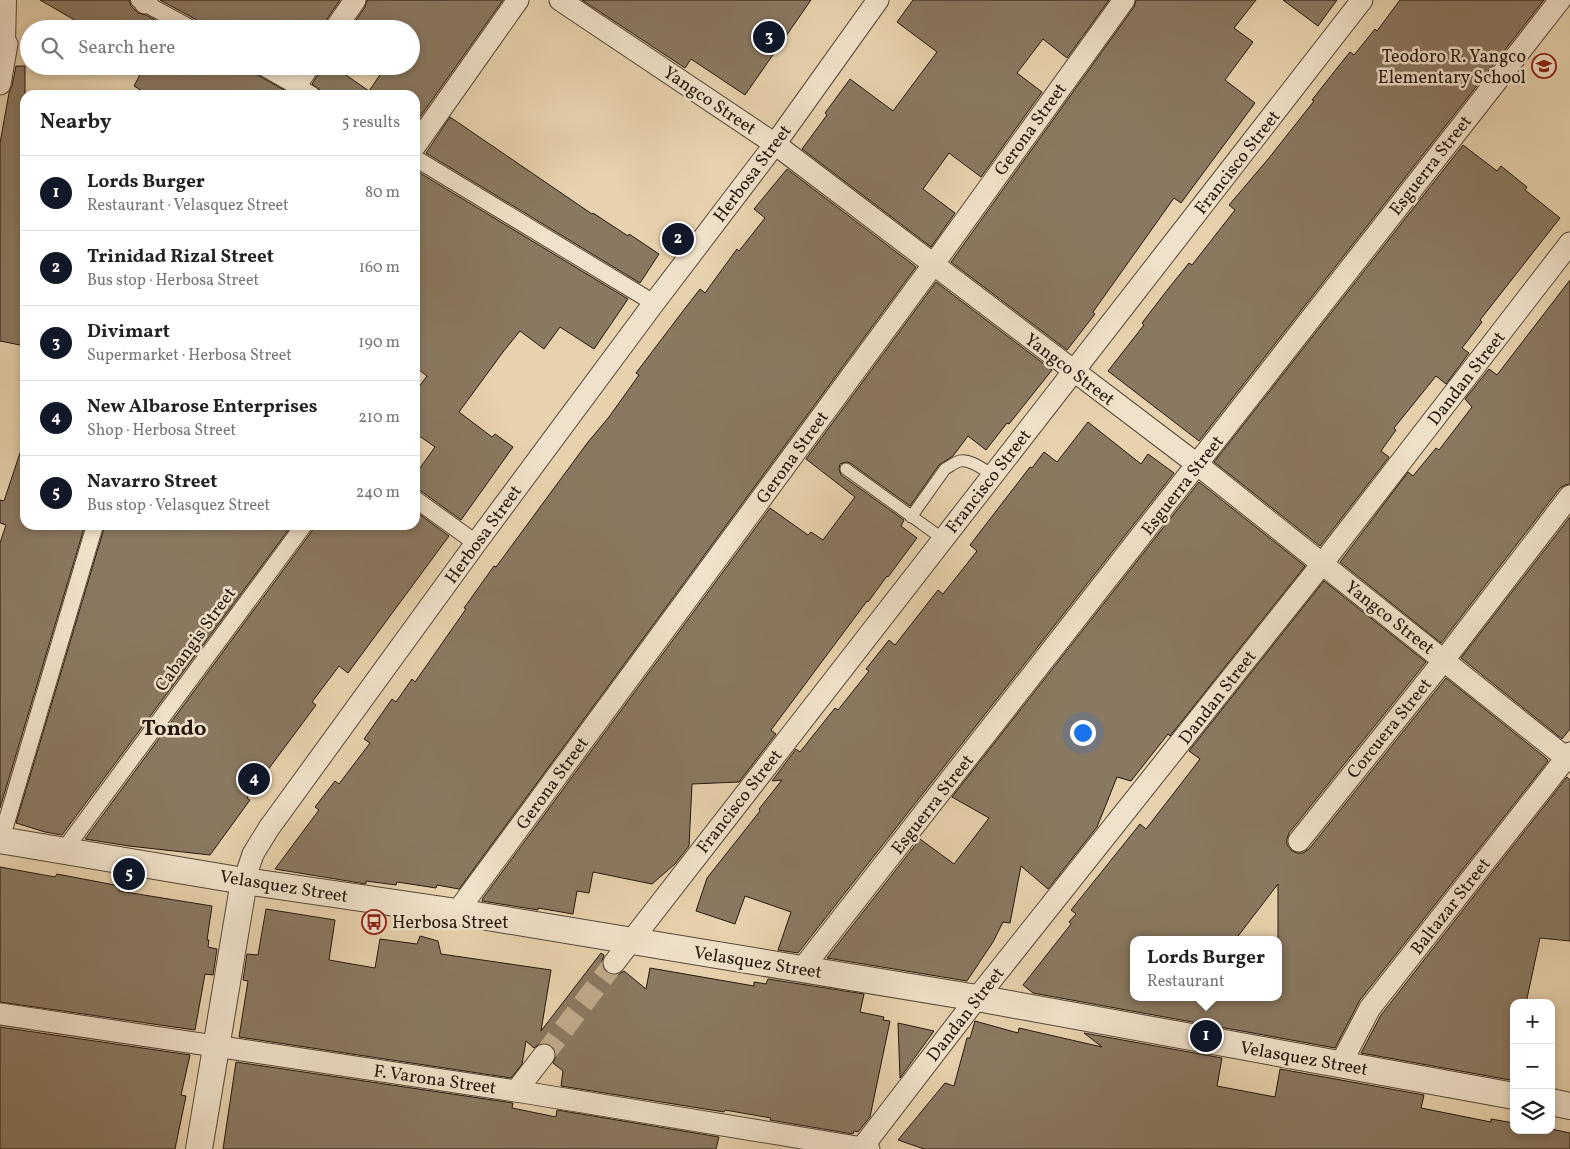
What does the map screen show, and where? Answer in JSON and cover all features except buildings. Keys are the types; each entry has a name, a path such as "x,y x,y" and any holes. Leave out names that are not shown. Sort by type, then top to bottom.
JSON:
{"street":[{"path":"0,84 7,44 8,0"},
{"path":"341,20 355,0"},
{"path":"420,139 518,0"},
{"name":"Yangco Street","path":"560,0 775,144 1198,465 1569,758"},
{"name":"Herbosa Street","path":"199,1149 244,880 253,854 269,828 476,543 775,144 878,0"},
{"name":"Gerona Street","path":"457,912 933,265 1124,0"},
{"name":"Francisco Street","path":"614,963 1362,0"},
{"name":"Esguerra Street","path":"802,969 1560,0"},
{"path":"143,1 176,20"},
{"path":"278,75 304,90 307,75"},
{"path":"420,161 654,303"},
{"name":"Dandan Street","path":"864,1148 977,998 1322,564 1570,243"},
{"name":"Corcuera Street","path":"1299,841 1444,660 1570,496"},
{"path":"420,503 476,543"},
{"path":"1,840 94,530"},
{"name":"Cabangis Street","path":"64,850 300,530"},
{"name":"Baltazar Street","path":"1340,1065 1370,1008 1569,758"},
{"name":"Velasquez Street","path":"1,840 244,880 457,912 977,998 1510,1095"},
{"name":"F. Varona Street","path":"0,1014 516,1091 864,1148"},
{"path":"516,1091 544,1055"},
{"path":"1555,1103 1570,1106"}],"lane":[{"path":"911,517 945,469 960,461 972,463 993,475"},
{"path":"846,469 943,539"}],"tunnel":[{"path":"544,1055 614,963"}],"place":[{"name":"Divimart","path":"769,37"},
{"name":"Teodoro R. Yangco Elementary School","path":"1544,66"},
{"name":"Trinidad Rizal Street","path":"678,239"},
{"name":"New Albarose Enterprises","path":"254,779"},
{"name":"Navarro Street","path":"129,874"},
{"name":"Herbosa Street","path":"374,922"},
{"name":"Lords Burger","path":"1206,1036"}],"district":[{"name":"Tondo","path":"174,727"}]}
